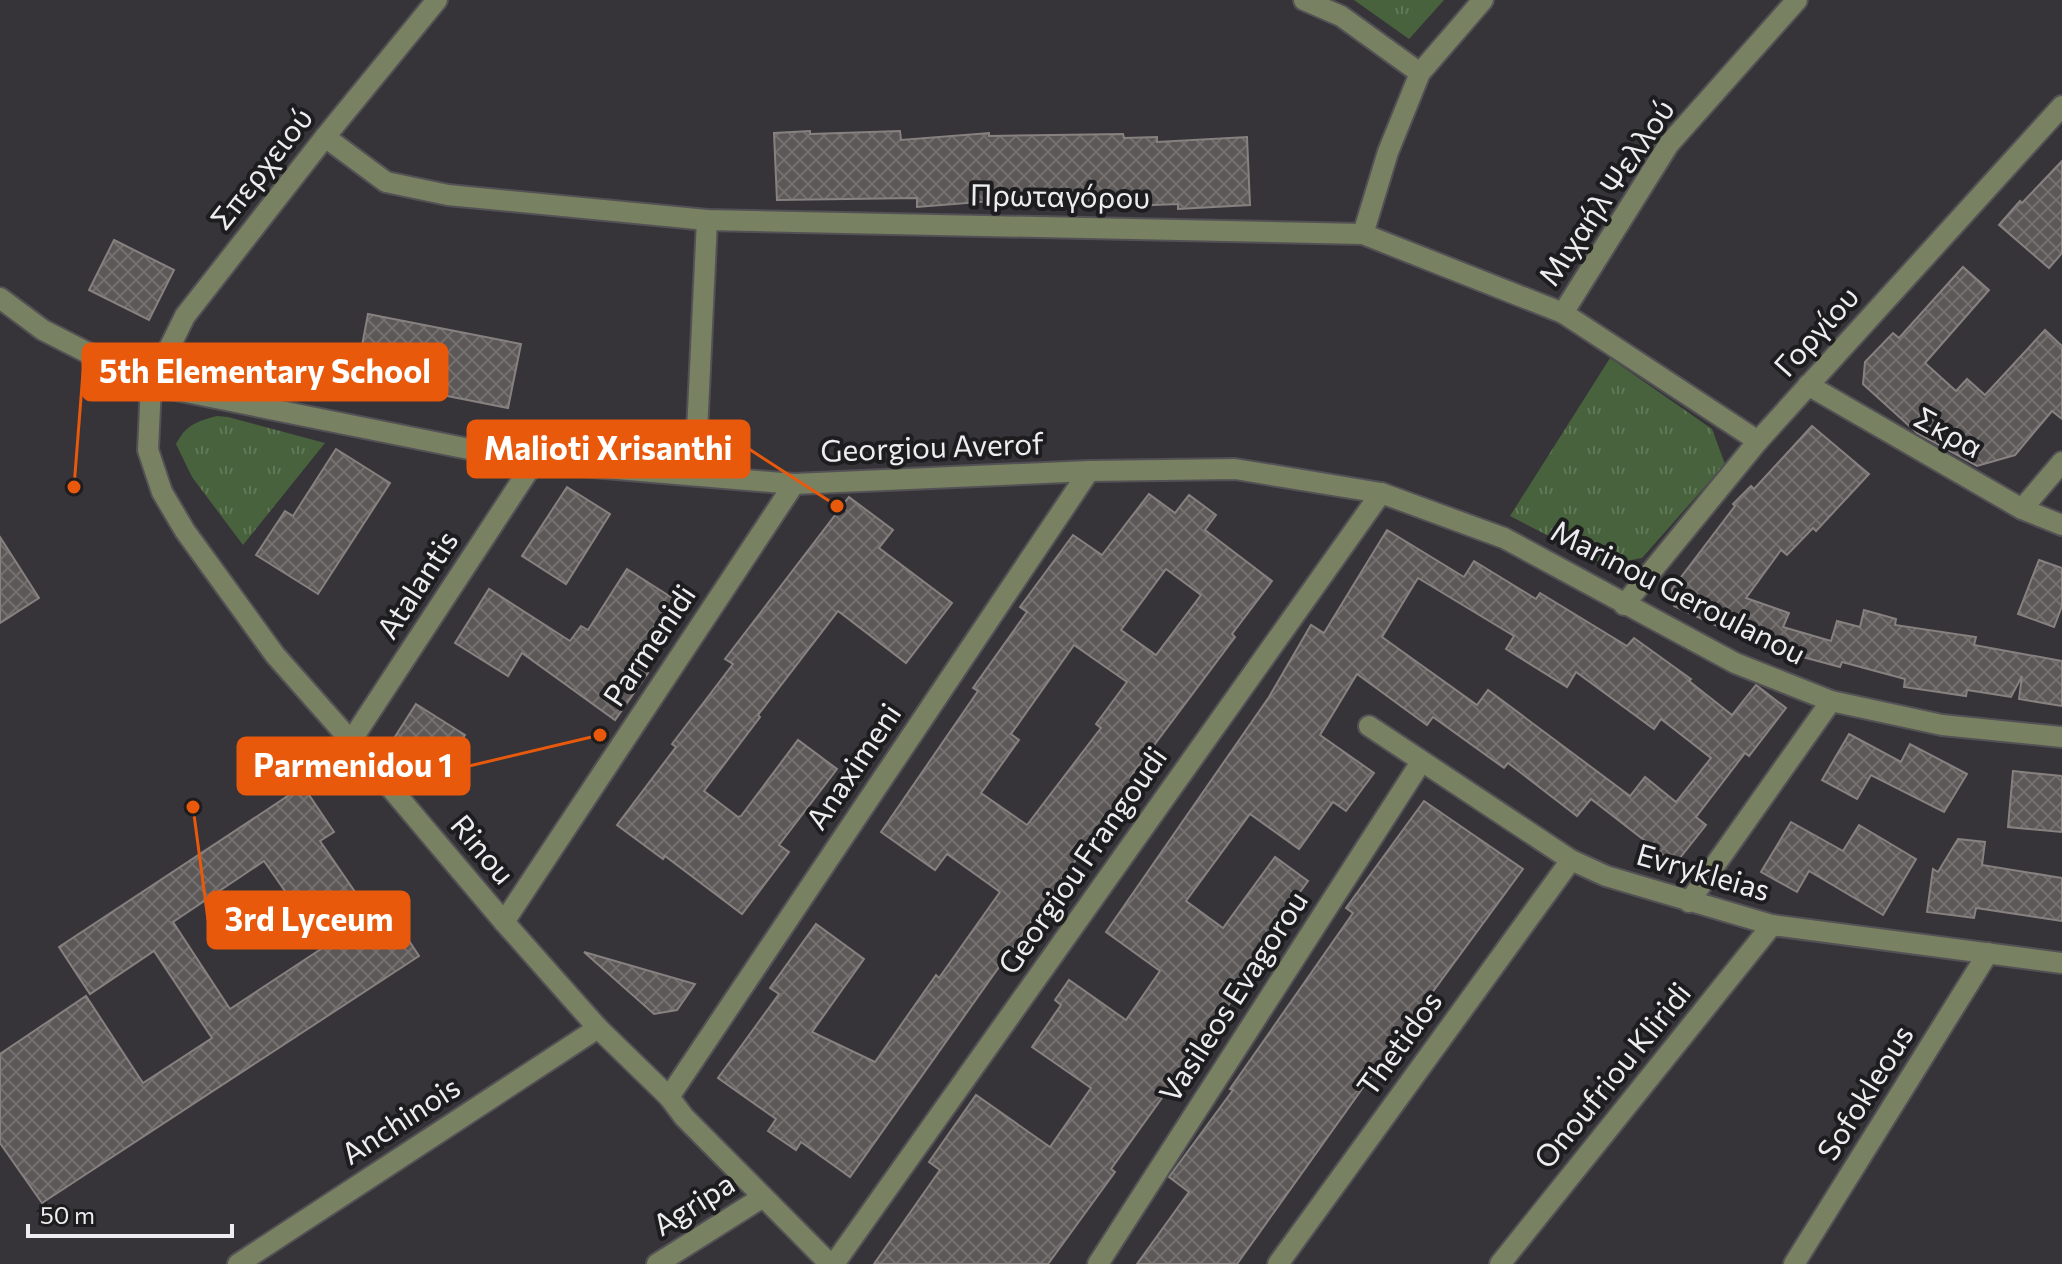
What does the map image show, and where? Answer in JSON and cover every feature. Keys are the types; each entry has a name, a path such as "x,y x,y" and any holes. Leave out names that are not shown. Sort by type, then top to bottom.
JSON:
{"street":[{"name":"Σπερχειού","path":"151,385 185,316 437,0"},
{"path":"1304,0 1341,16 1420,73"},
{"path":"1363,234 1388,152 1420,73 1483,0"},
{"name":"Μιχαήλ Ψελλού","path":"1563,313 1669,144 1797,0"},
{"name":"Γοργίου","path":"1624,605 1758,441 2062,106"},
{"name":"Πρωταγόρου","path":"325,137 386,182 448,195 707,220 1363,234 1563,313 1758,441"},
{"path":"695,475 707,220"},
{"name":"Georgiou Averof","path":"0,298 43,330 151,385 534,462 794,484 1089,471 1235,469 1381,493 1504,538"},
{"name":"Rinou","path":"151,385 148,450 162,492 185,531 275,655 598,1028 832,1264"},
{"name":"Σκρα","path":"1808,385 2022,509 2062,525"},
{"name":"Atalantis","path":"351,741 534,462"},
{"path":"2022,509 2062,462"},
{"name":"Anaximeni","path":"669,1097 1089,471"},
{"name":"Parmenidi","path":"504,922 794,484"},
{"name":"Georgiou Frangoudi","path":"832,1264 1381,493"},
{"name":"Marinou Geroulanou","path":"1504,538 1735,663 1831,701 1942,725 2062,737"},
{"path":"1689,902 1831,701"},
{"name":"Evrykleias","path":"1369,726 1571,860 1606,876 1772,925 2062,963"},
{"name":"Vasileos Evagorou","path":"1098,1264 1421,762"},
{"name":"Thetidos","path":"1278,1264 1571,860"},
{"name":"Onoufriou Kliridi","path":"1500,1264 1772,925"},
{"name":"Sofokleous","path":"1794,1264 1988,953"},
{"name":"Anchinois","path":"238,1264 598,1028"},
{"name":"Agripa","path":"657,1264 763,1197"}],"green space":[{"path":"1354,0 1444,0 1409,39"},
{"path":"1610,358 1712,429 1725,464 1642,558 1605,565 1510,516"},
{"path":"217,416 325,443 243,545 192,477 176,444 193,425"}],"building":[{"path":"810,131 810,134 900,131 901,140 989,133 989,136 1123,134 1124,138 1157,137 1157,142 1247,137 1250,205 1178,209 1178,204 1130,206 1130,201 1005,203 1005,200 917,207 917,198 777,200 774,133"},
{"path":"2062,161 2062,253 2049,268 1999,225"},
{"path":"114,240 174,270 149,320 89,290"},
{"path":"1963,267 1989,290 1925,363 1956,391 1967,379 1985,395 2045,330 2062,346 2062,419 2052,411 2015,455 1977,466 1917,433 1863,384 1865,362 1893,333 1899,338"},
{"path":"368,314 521,344 508,408 356,378"},
{"path":"1812,426 1869,474 1816,531 1813,528 1787,555 1781,550 1746,598 1789,613 1783,627 1831,641 1837,621 1860,627 1864,610 1896,619 1895,625 1976,637 1974,645 2062,661 2062,706 2019,699 2022,676 2011,697 1967,690 1966,696 1904,687 1905,679 1842,662 1840,667 1784,652 1674,606 1672,589 1735,506 1733,504 1751,486 1754,489"},
{"path":"336,449 390,483 318,594 256,555 285,511 293,516"},
{"path":"567,487 610,514 566,584 522,556"},
{"path":"1149,494 1175,513 1189,495 1216,515 1205,530 1272,581 1232,634 1235,637 1131,776 1136,780 1055,888 850,1177 801,1142 796,1150 768,1131 776,1119 718,1078 779,994 770,988 816,924 864,959 812,1032 875,1062 936,975 939,978 1000,892 947,854 935,870 881,832 978,691 973,688 1027,612 1020,607 1073,535 1102,555","holes":["1166,569 1201,595 1156,655 1121,630","1074,645 1127,682 1096,724 1101,728 1027,825 981,793 1019,740 1011,734"]},
{"path":"849,497 893,530 879,548 952,603 906,663 838,611 704,791 738,817 741,816 798,740 837,769 779,845 789,852 742,914 665,856 663,859 617,825 676,747 672,744 733,664 725,659"},
{"path":"1387,530 1464,577 1474,561 1536,599 1540,593 1627,646 1634,638 1691,679 1689,681 1732,715 1756,685 1786,708 1749,756 1745,753 1696,817 1706,825 1675,864 1591,799 1577,816 1508,763 1504,768 1433,717 1427,725 1357,674 1320,735 1374,773 1346,811 1333,802 1299,849 1250,814 1186,901 1223,928 1275,857 1308,881 1241,973 1248,978 1111,1169 1115,1172 1048,1264 874,1264 940,1170 929,1162 976,1095 1050,1147 1091,1088 1032,1047 1061,1005 1055,1000 1069,980 1126,1020 1160,971 1106,932 1269,697 1311,625 1324,633","holes":["1418,578 1514,636 1506,649 1567,687 1576,672 1654,729 1661,719 1711,758 1676,802 1645,777 1630,796 1488,690 1477,705 1382,637"]},
{"path":"0,537 39,598 0,623"},
{"path":"2039,560 2062,568 2062,606 2054,627 2018,614"},
{"path":"627,569 685,606 644,670 648,673 615,720 522,653 508,676 455,643 489,589 570,641 581,626 588,630"},
{"path":"416,704 465,735 440,774 391,743"},
{"path":"1849,734 1901,762 1910,744 1967,774 1944,812 1871,775 1857,799 1822,780"},
{"path":"2013,771 2062,776 2062,832 2008,827"},
{"path":"303,786 334,832 320,841 380,928 394,918 419,956 42,1203 0,1143 0,1054 86,996 143,1083 212,1038 154,951 90,994 59,947","holes":["264,861 324,947 230,1009 173,922"]},
{"path":"1424,801 1523,869 1398,1039 1403,1042 1382,1072 1377,1068 1237,1264 1137,1264 1189,1192 1169,1177 1233,1090 1230,1089 1353,913 1346,908"},
{"path":"1791,822 1843,851 1859,825 1916,859 1883,915 1809,871 1797,892 1761,872"},
{"path":"1958,839 1985,842 1982,865 2062,878 2062,921 1976,908 1974,918 1927,912 1933,869 1938,872"},
{"path":"584,952 695,984 677,1010 654,1014"}],"place":[{"name":"5th Elementary School","path":"74,487"},
{"name":"Malioti Xrisanthi","path":"837,506"},
{"name":"Parmenidou 1","path":"600,735"},
{"name":"3rd Lyceum","path":"193,807"}]}
